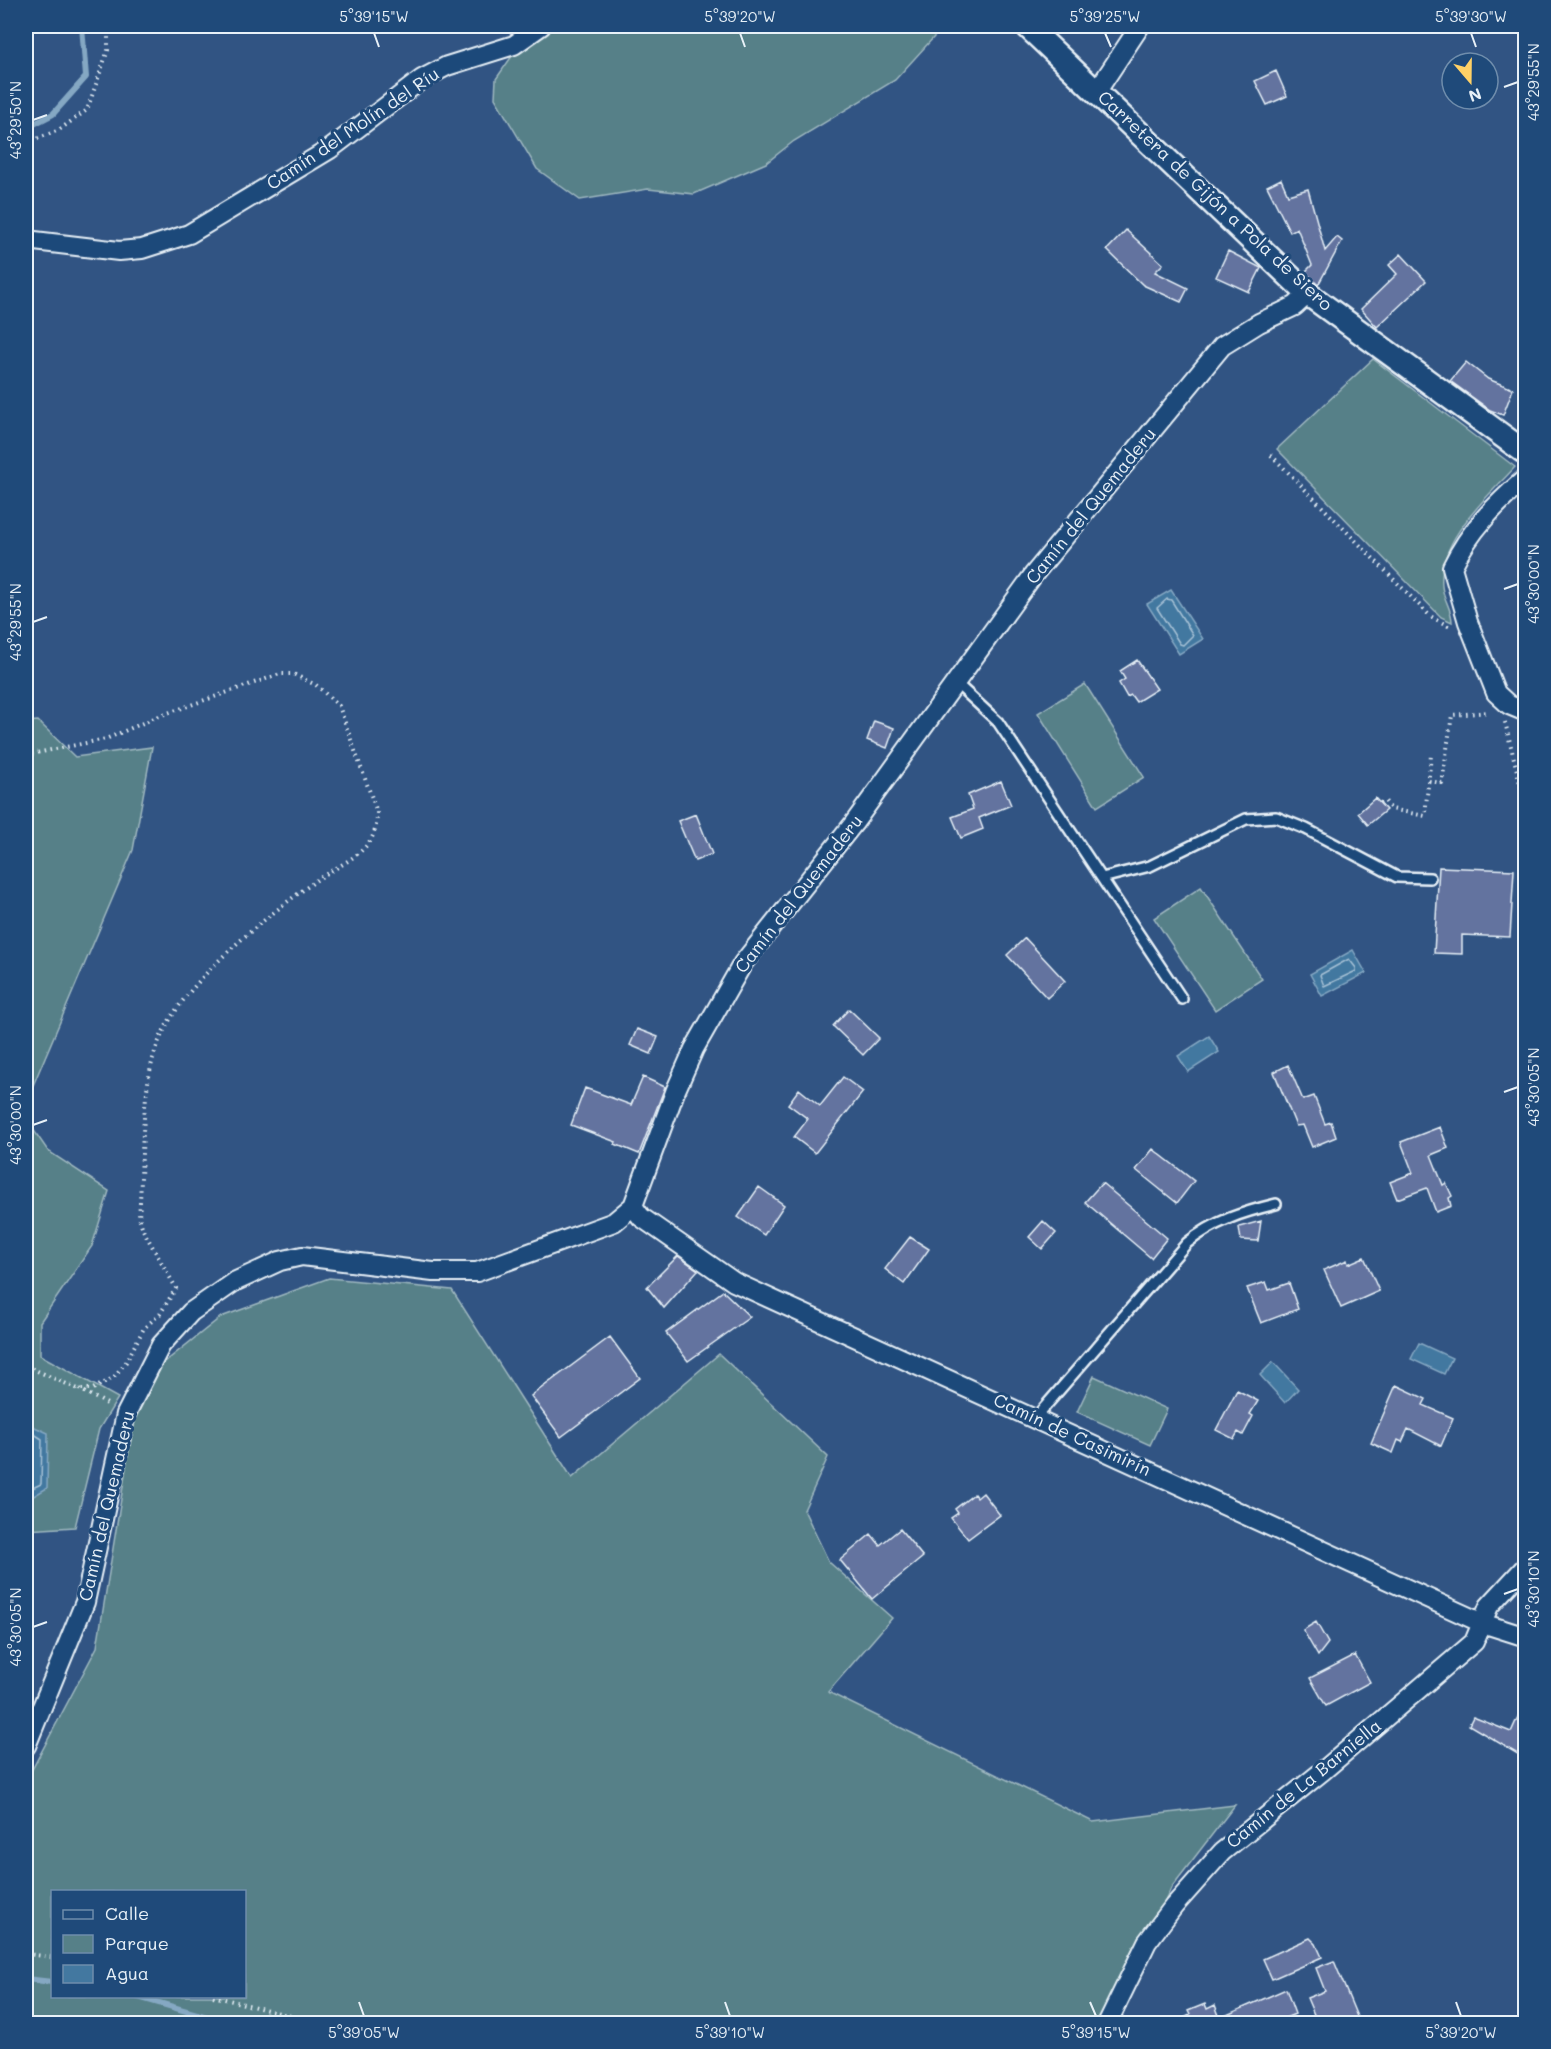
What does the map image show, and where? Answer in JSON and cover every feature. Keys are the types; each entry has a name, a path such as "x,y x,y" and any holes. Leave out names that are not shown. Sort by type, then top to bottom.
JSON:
{"street":[{"name":"Camín del Molín del Ríu","path":"26,240 119,251 142,249 189,234 330,149 422,79 447,66 514,45 541,26"},
{"name":"Carretera de Gijón a Pola de Siero","path":"1028,26 1308,294 1526,453"},
{"path":"1097,92 1140,26"},
{"name":"Camín del Quemaderu","path":"26,1746 85,1602 126,1414 161,1345 191,1312 234,1282 280,1261 302,1256 433,1272 477,1272 614,1222 633,1206 675,1092 694,1049 743,963 854,824 1034,574 1222,346 1259,323 1295,306 1308,294"},
{"path":"1526,478 1500,501 1465,540 1452,567 1471,631 1501,704 1526,712"},
{"name":"Camín de Casimirín","path":"633,1206 641,1217 734,1282 1482,1623 1526,1637"},
{"name":"Camín de La Barniella","path":"1107,2024 1147,1942 1174,1906 1222,1852 1324,1770 1474,1642 1489,1605 1526,1566"}],"lane":[{"path":"956,683 998,722 1182,999"},
{"path":"1102,878 1150,866 1246,819 1276,817 1306,829 1397,877 1430,878"},
{"path":"1036,1418 1187,1243 1204,1229 1238,1213 1276,1204"}],"path":[{"path":"26,150 29,142 59,130 87,110 108,50 108,26"},
{"path":"1271,455 1430,616 1456,630 1471,631"},
{"path":"26,755 106,739 159,716 280,674 293,674 316,685 339,706 377,812 374,836 366,847 313,883 255,929 201,980 173,1015 158,1041 148,1083 140,1217 143,1230 176,1288 160,1314 144,1328 126,1362 113,1378 93,1389 78,1389"},
{"path":"1429,781 1443,783 1452,715 1501,704 1526,808"},
{"path":"1380,803 1385,801 1391,809 1425,816 1431,755"},
{"path":"26,1366 126,1414"},
{"path":"26,1954 51,1957"},
{"path":"221,1998 322,2024"}],"green space":[{"path":"551,26 944,26 895,80 794,141 766,163 694,194 648,189 580,200 537,169 495,98 496,79 512,56"},
{"path":"1373,359 1515,467 1466,521 1448,552 1443,569 1442,586 1452,622 1441,617 1277,449"},
{"path":"1085,684 1144,777 1097,807 1038,713"},
{"path":"38,721 75,757 152,747 133,850 26,1102 26,722"},
{"path":"1201,887 1262,979 1215,1010 1154,918"},
{"path":"26,1119 48,1151 109,1191 92,1246 40,1322 40,1355 118,1398 99,1429 75,1527 26,1530"},
{"path":"329,1278 452,1290 572,1478 719,1354 828,1457 804,1510 829,1562 892,1618 828,1692 1093,1822 1235,1805 1171,1888 1111,2023 26,2024 26,1781 97,1647 140,1382 221,1317"},
{"path":"1094,1376 1167,1409 1150,1445 1077,1412"}],"water":[{"path":"1171,590 1203,639 1179,654 1147,604"},
{"path":"1353,950 1366,973 1322,996 1310,974"},
{"path":"1209,1036 1219,1052 1188,1072 1178,1056"},
{"path":"1419,1343 1452,1358 1444,1374 1411,1359"},
{"path":"1273,1362 1298,1389 1285,1403 1260,1375"},
{"path":"26,1423 48,1433 47,1488 32,1497 26,1497"}],"building":[{"path":"1276,71 1287,96 1267,105 1255,81"},
{"path":"1281,179 1288,195 1308,189 1325,251 1337,237 1342,241 1318,285 1305,272 1312,265 1297,228 1290,232 1267,186"},
{"path":"1126,230 1163,264 1155,272 1188,288 1181,302 1143,285 1107,250"},
{"path":"1228,251 1261,268 1249,292 1216,277"},
{"path":"1401,254 1426,281 1377,327 1361,309 1397,274 1389,265"},
{"path":"1466,362 1488,379 1513,389 1503,415 1490,410 1450,381"},
{"path":"1137,660 1157,689 1136,702 1131,695 1127,697 1119,683 1125,679 1120,671"},
{"path":"874,721 894,728 887,748 867,740"},
{"path":"1001,781 1011,805 979,818 983,829 961,838 952,817 973,809 968,795"},
{"path":"1375,798 1386,810 1368,825 1358,813"},
{"path":"696,814 712,854 695,861 678,821"},
{"path":"1439,867 1514,870 1510,937 1462,935 1462,954 1434,953"},
{"path":"1025,938 1065,981 1047,998 1007,955"},
{"path":"849,1009 879,1038 863,1055 833,1026"},
{"path":"637,1029 658,1037 651,1054 630,1045"},
{"path":"1288,1065 1303,1100 1314,1096 1325,1124 1331,1122 1336,1137 1312,1147 1303,1125 1296,1126 1274,1072"},
{"path":"643,1077 665,1087 639,1154 615,1144 616,1142 571,1125 585,1088 631,1105"},
{"path":"843,1077 863,1092 815,1153 794,1137 808,1119 788,1104 799,1089 820,1106"},
{"path":"1440,1127 1448,1148 1431,1155 1443,1185 1446,1183 1452,1196 1449,1198 1451,1206 1436,1212 1427,1188 1397,1199 1390,1182 1413,1173 1401,1142"},
{"path":"1153,1149 1194,1181 1177,1203 1136,1170"},
{"path":"1102,1183 1167,1238 1151,1258 1085,1202"},
{"path":"759,1187 784,1205 764,1235 738,1217"},
{"path":"1043,1221 1056,1233 1042,1249 1029,1237"},
{"path":"1261,1221 1258,1241 1241,1240 1239,1227"},
{"path":"910,1237 929,1249 904,1284 885,1269"},
{"path":"678,1256 698,1270 664,1308 647,1287"},
{"path":"1364,1257 1379,1291 1341,1308 1324,1270 1347,1260 1348,1264"},
{"path":"1266,1282 1269,1290 1289,1283 1298,1309 1261,1323 1247,1288"},
{"path":"723,1291 750,1317 688,1361 666,1333"},
{"path":"610,1337 640,1378 561,1437 531,1396"},
{"path":"1396,1385 1426,1399 1423,1405 1453,1418 1441,1446 1408,1429 1402,1442 1398,1440 1393,1453 1371,1443"},
{"path":"1237,1390 1258,1401 1250,1414 1253,1416 1243,1435 1238,1432 1234,1439 1216,1430"},
{"path":"983,1493 1000,1515 968,1539 951,1518 958,1513 955,1509 974,1494 977,1498"},
{"path":"900,1529 923,1557 872,1599 840,1560 871,1534 880,1545"},
{"path":"1316,1622 1328,1643 1318,1656 1303,1630"},
{"path":"1355,1655 1370,1682 1326,1706 1310,1678"},
{"path":"1526,1699 1526,1759 1469,1725 1473,1717 1511,1732"},
{"path":"1310,1938 1316,1944 1322,1957 1272,1979 1263,1959"},
{"path":"1334,1961 1358,2019 1347,2024 1318,2024 1307,1998 1325,1991 1316,1968"},
{"path":"1286,1989 1295,2014 1271,2024 1172,2024 1190,2015 1188,2011 1205,2004 1207,2009 1215,2005 1220,2018"}],"waterway":[{"path":"26,128 53,114 86,77 82,26"},
{"path":"26,1979 51,1982"},
{"path":"142,1998 231,2024"}]}
